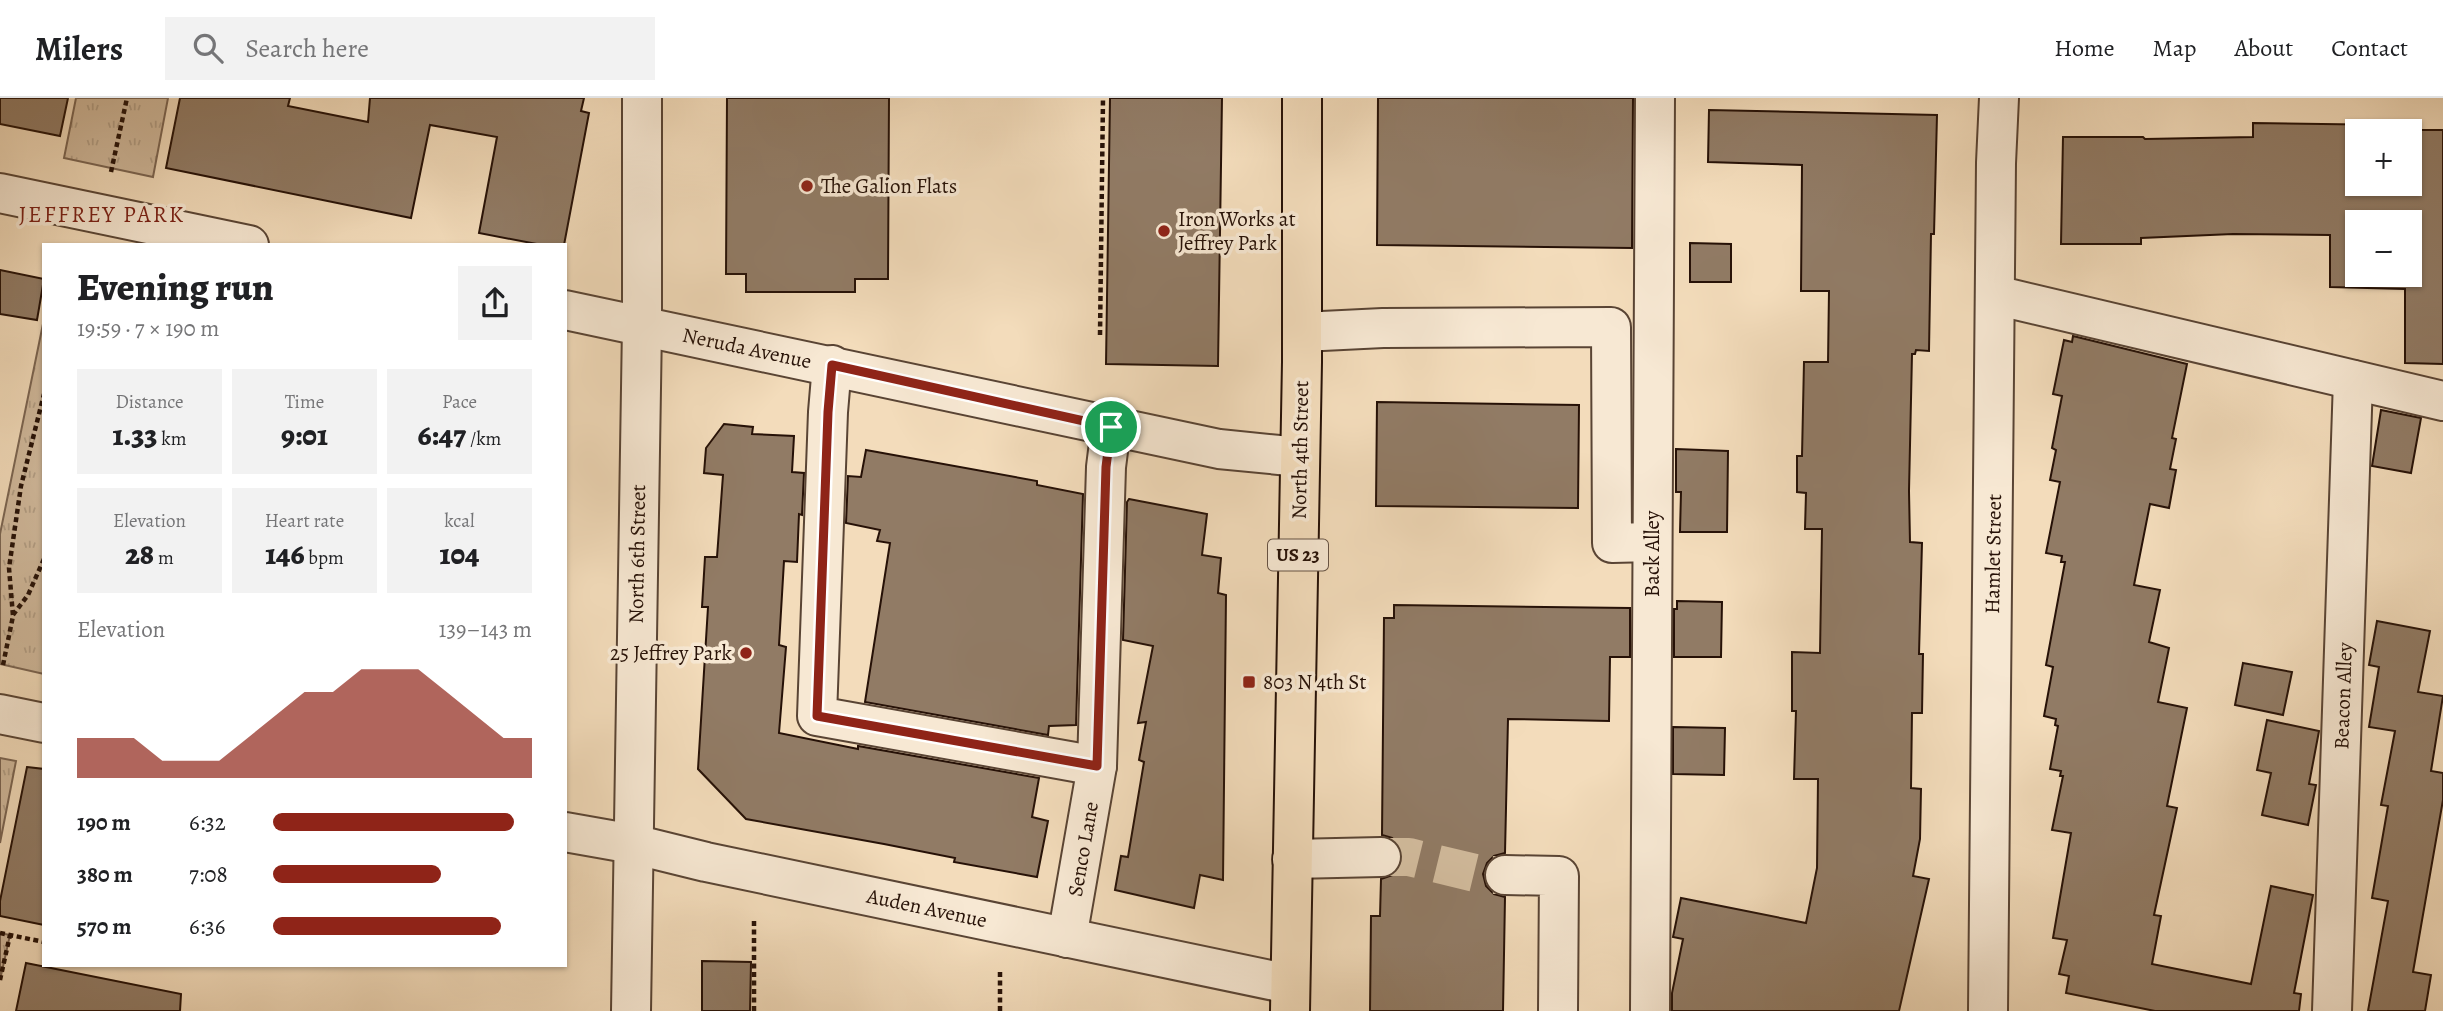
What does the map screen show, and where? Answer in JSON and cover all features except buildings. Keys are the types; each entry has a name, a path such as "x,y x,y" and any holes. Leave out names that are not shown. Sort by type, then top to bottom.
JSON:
{"main road":[{"name":"North 4th Street","path":"1289,998 1302,332 1302,98"}],"street":[{"name":"North 6th Street","path":"631,1011 642,326 642,98"},
{"name":"Back Alley","path":"1650,1011 1655,98"},
{"name":"Hamlet Street","path":"1989,1011 1999,98"},
{"path":"0,193 239,243"},
{"path":"1995,295 2443,401"},
{"name":"Neruda Avenue","path":"567,310 1219,449 1300,457"},
{"path":"1302,332 1383,328 1611,327 1612,543 1652,542"},
{"path":"832,365 817,716 1097,766"},
{"name":"Beacon Alley","path":"2332,1011 2353,380"},
{"name":"Senco Lane","path":"1067,938 1097,766 1106,467 1111,427"},
{"path":"0,714 42,723"},
{"name":"Auden Avenue","path":"567,832 633,844 706,862 1067,938 1289,998"},
{"path":"1292,859 1381,857"},
{"path":"1505,875 1559,876 1558,1011"}],"path":[{"path":"1100,335 1103,98"},
{"path":"3,665 13,616 9,568 20,486 42,402"},
{"path":"13,616 28,595 42,564"},
{"path":"754,920 754,1011"},
{"path":"0,933 42,942"},
{"path":"0,979 10,935"},
{"path":"1000,972 1000,1011"}],"green space":[{"path":"76,98 168,98 153,177 64,158"},
{"path":"42,329 42,674 0,664 0,534"},
{"path":"0,758 16,761 0,843"},
{"path":"0,933 10,935 0,980"}],"tunnel":[{"path":"1381,857 1409,857 1483,875 1505,875"}],"place":[{"name":"The Galion Flats","path":"807,186"},
{"name":"Iron Works at Jeffrey Park","path":"1164,231"},
{"name":"25 Jeffrey Park","path":"746,653"},
{"name":"803 N 4th St","path":"1249,682"}],"district":[{"name":"JEFFREY PARK","path":"102,214"}],"route":[{"path":"832,365 1111,427 1106,467 1097,766 817,716 832,365"}]}
